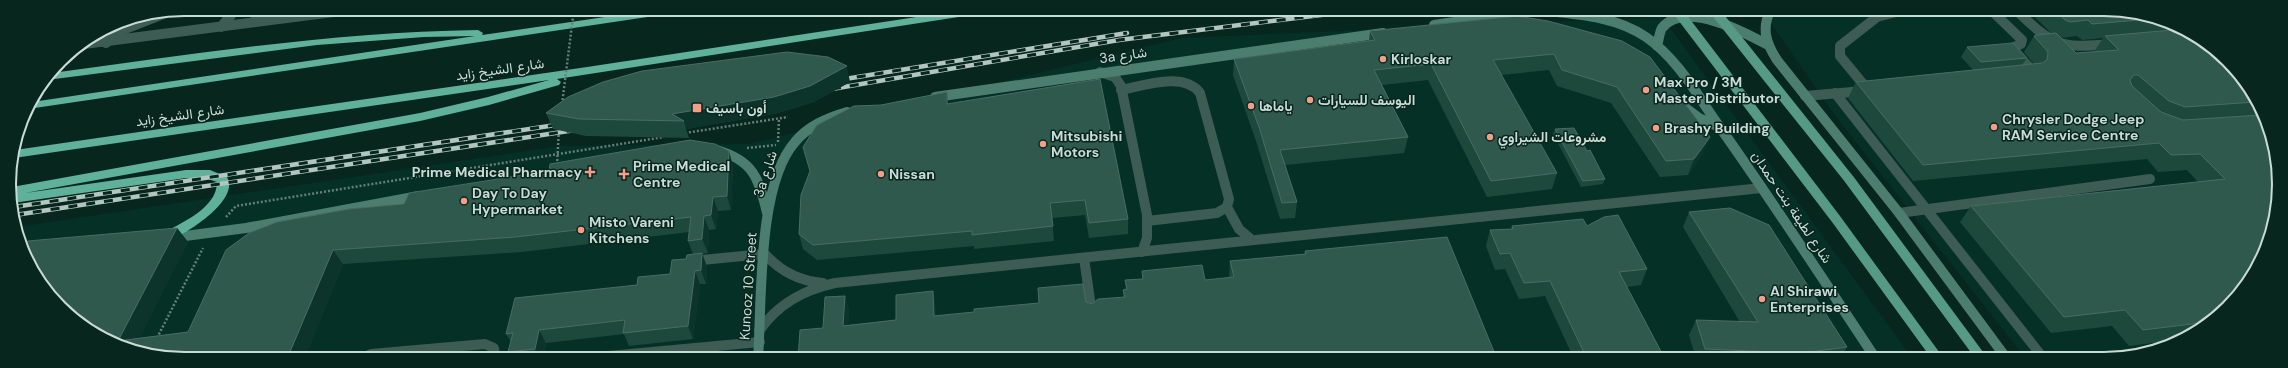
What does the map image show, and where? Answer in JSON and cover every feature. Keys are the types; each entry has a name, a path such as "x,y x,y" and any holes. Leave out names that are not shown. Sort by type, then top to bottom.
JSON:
{"highway":[{"path":"36,105 635,16"},
{"name":"شارع الشيخ زايد","path":"19,153 587,72 945,16"},
{"path":"56,76 358,39 460,33 517,34"},
{"path":"16,190 427,115 496,99 587,72"},
{"path":"16,198 202,172 215,174 223,180 225,188 223,193 210,209 160,239"}],"main road":[{"name":"شارع لطيفة بنت حمدان","path":"1681,16 1828,208 1933,352"},
{"path":"1719,16 1841,169 1977,352"}],"street":[{"path":"221,26 230,16"},
{"path":"255,22 257,16"},
{"path":"92,44 106,43 302,16"},
{"path":"1422,27 1497,16"},
{"name":"شارع لطيفة بنت حمدان","path":"1581,16 1603,19 1634,30 1657,46 1668,56 1762,188 1871,352"},
{"path":"1657,46 1660,33 1667,23 1683,17 1692,16 1724,21 1768,45"},
{"path":"1768,16 1764,29 1768,45 1805,96 1899,213 2002,352"},
{"path":"1805,96 1872,90 1840,56 1840,46 1877,17 1881,16"},
{"path":"1997,16 2022,40 2021,44 2014,47 2013,50 2032,71 2031,73 2022,74"},
{"path":"2022,16 2044,37 2060,46 2069,48 2124,43"},
{"path":"106,43 124,29 146,20"},
{"path":"1469,20 1507,25"},
{"name":"3a شارع","path":"925,99 1100,72 1390,32"},
{"path":"1100,72 1115,77 1119,82 1121,90 1147,221 1146,238 1142,252"},
{"path":"1121,90 1183,81 1193,84 1199,90 1229,199 1227,207 1239,229 1252,240"},
{"path":"1834,94 2038,352"},
{"path":"1675,96 1694,115 1720,128"},
{"name":"3a شارع","path":"767,215 776,180 789,148 798,137 814,125 836,115 854,111"},
{"path":"706,149 730,154 748,165 755,172 759,181 767,215"},
{"path":"1899,213 2150,179"},
{"path":"687,262 765,254 777,267 795,276 821,283 835,283 1762,188"},
{"path":"160,239 246,228 431,194"},
{"path":"1147,221 1217,213 1227,207"},
{"name":"Kunooz 10 Street","path":"758,352 767,215"},
{"path":"1084,258 1092,314"},
{"path":"632,352 759,336 771,314 793,296 821,286 835,283"},
{"path":"394,352 485,344 494,348 494,352"}],"path":[{"path":"561,111 573,16"},
{"path":"679,134 788,117"},
{"path":"778,119 778,145"},
{"path":"557,172 556,154 559,126"},
{"path":"456,170 671,136"},
{"path":"730,154 739,149 778,145 789,148"}],"shaded area":[{"path":"1772,16 2115,16 2137,19 2158,25 2184,36 2227,299 2197,324 2178,335 2137,349 2115,352 2021,352 1833,113 1768,19"},
{"path":"1662,17 1908,352 173,352 152,349 73,310 65,303 44,277 33,258 22,226 560,146 750,144 1181,38"}],"building":[{"path":"1517,16 1548,21 1622,41 1650,57 1710,137 1694,159 1666,161 1617,87 1562,70 1554,54 1493,60 1557,173 1491,181 1431,64 1374,70 1408,137 1280,150 1297,202 1282,203 1259,127 1234,59 1375,40 1370,31"},
{"path":"2061,16 2115,16 2140,20 2092,24 2088,20 2070,22"},
{"path":"2171,30 2197,44 2223,65 2244,91 2250,102 2185,107 2169,101 2138,75 2134,75 2130,80 2132,86 2161,112 2183,120 2257,115 2263,130 2271,162 2272,195 2269,217 2263,238 2255,258 2244,277 2223,303 2198,323 2143,330 2125,310 2064,317 1971,206 2225,179 2200,154 2171,155 2159,143 1923,165 1856,82 2042,63 2047,60 2048,52 2034,36 2036,35 2056,33 2076,53 2119,50 2105,36"},
{"path":"2013,43 2027,58 1981,62 1967,47"},
{"path":"787,52 828,57 847,66 810,86 774,97 672,114 684,121 579,119 546,113 568,97 603,82 642,71"},
{"path":"1100,79 1128,219 1089,223 1085,200 1050,203 1053,226 972,235 972,231 813,245 799,234 801,195 810,171 803,147 817,125 854,106 881,105 947,92 947,104"},
{"path":"1574,128 1587,151 1590,150 1605,179 1583,181 1555,129"},
{"path":"690,140 715,144 729,151 727,196 713,197 711,215 704,216 702,239 688,241 691,217 515,237 333,250 290,352 173,352 151,349 123,340 188,332 226,250 249,233 277,222 349,209 404,204 409,193 549,171 550,164"},
{"name":"Al Shirawi Enterprises","path":"1730,208 1769,225 1847,347 1809,352 1705,349 1696,320 1758,322 1689,212"},
{"path":"1618,215 1647,269 1619,272 1661,352 1584,352 1550,281 1524,283 1510,253 1500,254 1490,230 1513,229 1512,226 1583,219 1587,226 1604,217"},
{"path":"177,228 119,339 91,324 65,303 44,277 33,258 27,243 28,241"},
{"path":"1447,237 1494,352 798,352 800,330 823,328 825,297 845,296 843,326 896,320 896,295 933,291 934,316 974,312 974,309 1039,303 1038,288 1083,284 1086,302 1092,304 1098,299 1125,297 1123,290 1127,289 1125,280 1143,279 1142,271 1202,265 1205,280 1234,277 1230,261 1306,254 1305,251"},
{"path":"702,253 701,270 695,271 688,326 623,333 625,320 539,330 535,349 508,352 513,333 506,334 515,298 637,285 638,277 670,274 672,260 686,259 687,255"}],"railway":[{"path":"832,89 1119,40 1313,16"},
{"path":"839,80 1127,33"},
{"path":"17,207 562,124"},
{"path":"19,214 575,130"}],"place":[{"name":"Kirloskar","path":"1383,59"},
{"name":"Max Pro / 3M Master Distributor","path":"1646,90"},
{"name":"اليوسف للسيارات","path":"1310,100"},
{"name":"ياماها","path":"1251,106"},
{"name":"أون باسيف","path":"697,108"},
{"name":"Chrysler Dodge Jeep RAM Service Centre","path":"1994,127"},
{"name":"Brashy Building","path":"1656,128"},
{"name":"مشروعات الشيراوي","path":"1490,137"},
{"name":"Mitsubishi Motors","path":"1043,144"},
{"name":"Prime Medical Pharmacy","path":"590,172"},
{"name":"Prime Medical Centre","path":"624,174"},
{"name":"Nissan","path":"881,174"},
{"name":"Day To Day Hypermarket","path":"464,201"},
{"name":"Misto Vareni Kitchens","path":"581,230"},
{"name":"Al Shirawi Enterprises","path":"1762,299"}]}
